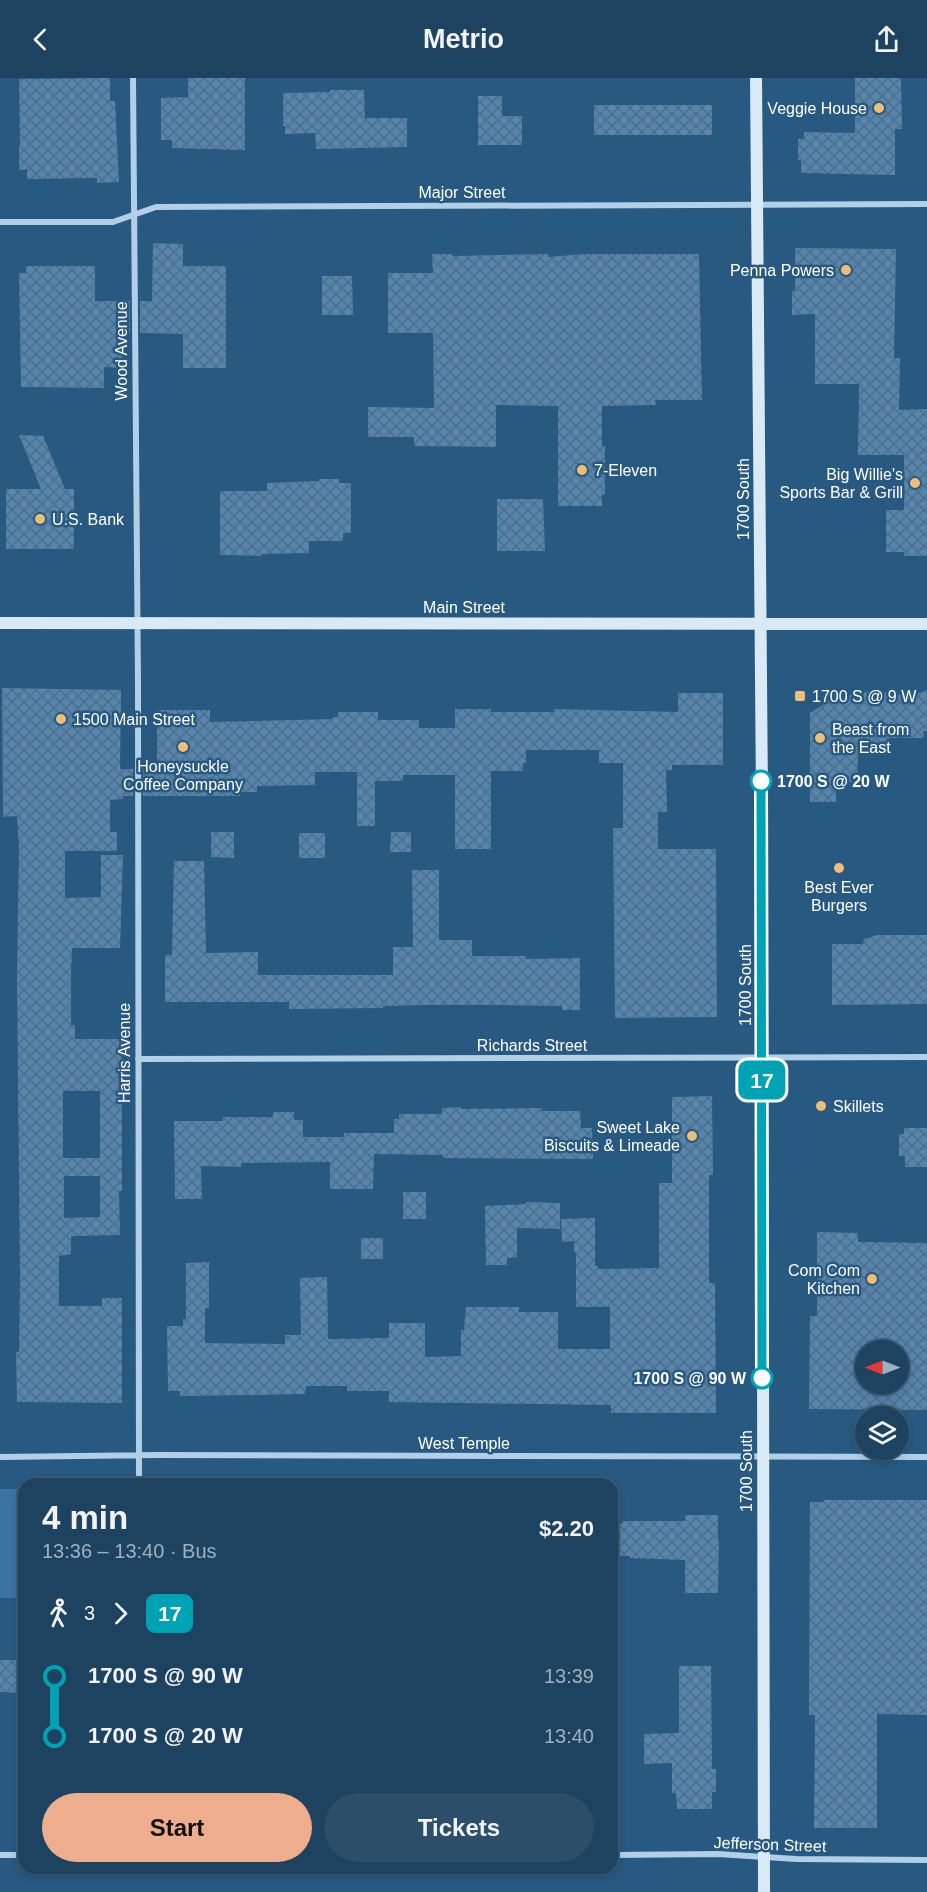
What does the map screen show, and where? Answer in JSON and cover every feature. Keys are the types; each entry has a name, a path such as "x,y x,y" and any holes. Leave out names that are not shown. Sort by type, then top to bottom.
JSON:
{"street":[{"name":"Wood Avenue","path":"133,78 136,623"},
{"name":"1700 South","path":"756,78 764,1892"},
{"name":"Major Street","path":"0,222 113,222 156,207 927,204"},
{"name":"Main Street","path":"0,623 927,624"},
{"name":"Harris Avenue","path":"136,623 139,1478"},
{"name":"Richards Street","path":"138,1059 927,1058"},
{"name":"West Temple","path":"0,1457 927,1457"},
{"name":"Jefferson Street","path":"618,1855 718,1854 796,1859 927,1860"},
{"path":"0,1855 18,1855"}],"shaded area":[{"path":"0,1489 18,1489 18,1598 0,1598"}],"building":[{"path":"110,78 110,101 115,101 119,182 97,183 97,178 27,179 27,169 19,170 19,79"},
{"path":"188,78 245,78 245,150 172,148 172,140 161,140 161,98 188,97"},
{"path":"855,78 901,78 902,129 895,129 895,175 801,173 801,160 798,160 798,139 804,139 804,132 855,133"},
{"path":"330,90 364,90 365,118 407,118 407,147 316,149 315,133 285,134 283,93 330,92"},
{"path":"478,96 502,96 502,116 522,116 522,145 478,145"},
{"path":"594,105 712,105 712,135 594,135"},
{"path":"153,243 183,244 183,266 226,266 226,368 183,368 183,334 140,333 140,301 152,301"},
{"path":"795,248 896,249 894,358 900,358 899,410 927,409 927,556 904,556 904,552 886,552 886,510 904,510 904,455 858,455 859,384 815,384 815,314 792,315 792,291 795,291"},
{"path":"432,254 452,254 452,256 548,254 548,257 584,254 699,254 702,400 655,400 656,405 602,406 605,495 602,495 602,506 558,506 558,406 496,405 496,447 414,446 414,437 368,437 368,407 434,408 433,333 388,333 388,273 433,273"},
{"path":"26,266 95,266 95,301 130,301 130,333 122,333 122,368 104,367 104,388 21,387 19,273 26,273"},
{"path":"322,276 352,276 353,315 322,315"},
{"name":"U.S. Bank","path":"19,435 43,436 65,489 74,489 74,549 6,549 6,489 41,489"},
{"path":"319,479 339,479 339,483 351,483 351,533 343,533 343,541 309,541 309,553 262,554 262,556 220,555 220,491 267,491 267,483 319,481"},
{"path":"497,499 543,499 545,551 497,551"},
{"path":"2,688 121,690 120,769 133,769 133,796 110,800 110,832 117,832 117,851 65,851 65,898 101,897 101,855 123,855 120,948 72,948 71,971 71,1025 75,1025 75,1039 121,1039 120,1235 71,1236 71,1254 59,1256 59,1306 102,1306 102,1298 122,1298 122,1403 17,1402 16,1352 19,1352 20,1278 17,976 19,847 17,816 3,817","holes":["63,1091 100,1091 100,1158 63,1158","64,1176 100,1176 100,1217 64,1218"]},
{"path":"927,690 927,731 923,731 924,738 889,738 889,755 858,755 857,782 836,781 836,802 810,802 810,713 823,705 823,695 858,695 868,691 880,694 888,691 898,695 906,691 916,694"},
{"path":"678,693 723,693 723,765 672,765 672,770 666,770 667,812 658,812 658,849 716,849 717,1017 615,1018 613,828 623,828 623,763 599,763 599,750 526,750 526,763 523,763 523,771 491,771 491,849 455,849 455,775 403,775 403,781 375,781 375,826 357,826 357,772 315,772 315,785 257,786 257,792 240,792 240,796 143,796 143,769 157,769 157,710 210,710 210,722 333,719 333,717 338,717 338,712 378,712 378,720 419,720 419,728 455,728 455,709 491,709 491,712 554,712 554,709 678,712"},
{"path":"211,832 234,832 234,858 211,857"},
{"path":"391,832 411,832 411,852 390,852"},
{"path":"299,833 325,833 325,858 299,858"},
{"path":"174,861 204,861 206,953 258,952 258,975 393,975 393,947 413,947 412,870 439,870 439,940 472,940 472,956 526,956 526,959 580,958 580,1010 562,1010 562,1006 499,1005 289,1009 289,1002 165,1002 165,955 172,955"},
{"path":"878,935 927,935 927,1004 832,1005 832,944 863,944 864,939"},
{"path":"712,1096 713,1175 709,1175 709,1283 715,1283 716,1413 611,1413 611,1405 389,1402 389,1391 347,1391 347,1386 306,1386 305,1394 180,1396 180,1391 168,1391 167,1326 183,1326 183,1319 186,1319 186,1263 209,1262 209,1308 205,1308 205,1343 285,1344 285,1335 301,1335 300,1278 327,1277 328,1339 389,1338 389,1323 425,1323 425,1357 461,1356 461,1330 464,1330 466,1307 519,1307 519,1312 558,1312 558,1349 610,1349 610,1307 576,1307 576,1252 574,1252 574,1241 562,1242 561,1219 595,1218 595,1266 598,1266 598,1269 659,1268 659,1183 672,1183 672,1097"},
{"path":"461,1107 461,1109 542,1108 542,1111 580,1111 581,1128 592,1128 593,1159 443,1158 443,1155 374,1154 373,1189 330,1189 330,1162 241,1163 241,1167 201,1166 202,1199 175,1199 174,1121 223,1121 223,1117 273,1117 273,1112 294,1112 294,1120 303,1120 303,1137 344,1137 344,1133 394,1133 394,1119 399,1119 399,1114 442,1114 442,1108"},
{"path":"904,1128 927,1128 927,1167 905,1167 905,1156 899,1156 899,1134 904,1134"},
{"path":"403,1192 426,1192 426,1219 403,1219"},
{"path":"526,1202 560,1203 560,1229 517,1228 517,1257 507,1258 507,1265 486,1265 485,1206 526,1204"},
{"path":"817,1232 858,1233 858,1242 927,1243 927,1410 909,1410 909,1406 809,1409 810,1316 817,1316"},
{"path":"361,1238 383,1238 383,1259 361,1259"},
{"path":"824,1500 927,1500 927,1715 877,1714 877,1828 814,1828 815,1715 809,1715 810,1502 824,1502"},
{"path":"685,1515 718,1515 718,1593 685,1593 685,1560 619,1556 619,1524 623,1521 685,1521"},
{"path":"0,1660 18,1660 18,1693 0,1692"},
{"path":"679,1666 711,1666 712,1769 716,1769 716,1792 712,1792 712,1809 677,1809 676,1793 672,1793 672,1763 644,1764 644,1734 679,1733"}],"bus line":[{"name":"17","path":"761,781 762,1378"}],"place":[{"name":"Veggie House","path":"879,108"},
{"name":"Penna Powers","path":"846,270"},
{"name":"7-Eleven","path":"582,470"},
{"name":"Big Willie's Sports Bar & Grill","path":"915,483"},
{"name":"U.S. Bank","path":"40,519"},
{"name":"1700 S @ 9 W","path":"800,696"},
{"name":"1500 Main Street","path":"61,719"},
{"name":"Beast from the East","path":"820,738"},
{"name":"Honeysuckle Coffee Company","path":"183,747"},
{"name":"1700 S @ 20 W","path":"761,781"},
{"name":"Best Ever Burgers","path":"839,868"},
{"name":"Skillets","path":"821,1106"},
{"name":"Sweet Lake Biscuits & Limeade","path":"692,1136"},
{"name":"Com Com Kitchen","path":"872,1279"},
{"name":"1700 S @ 90 W","path":"762,1378"}]}
